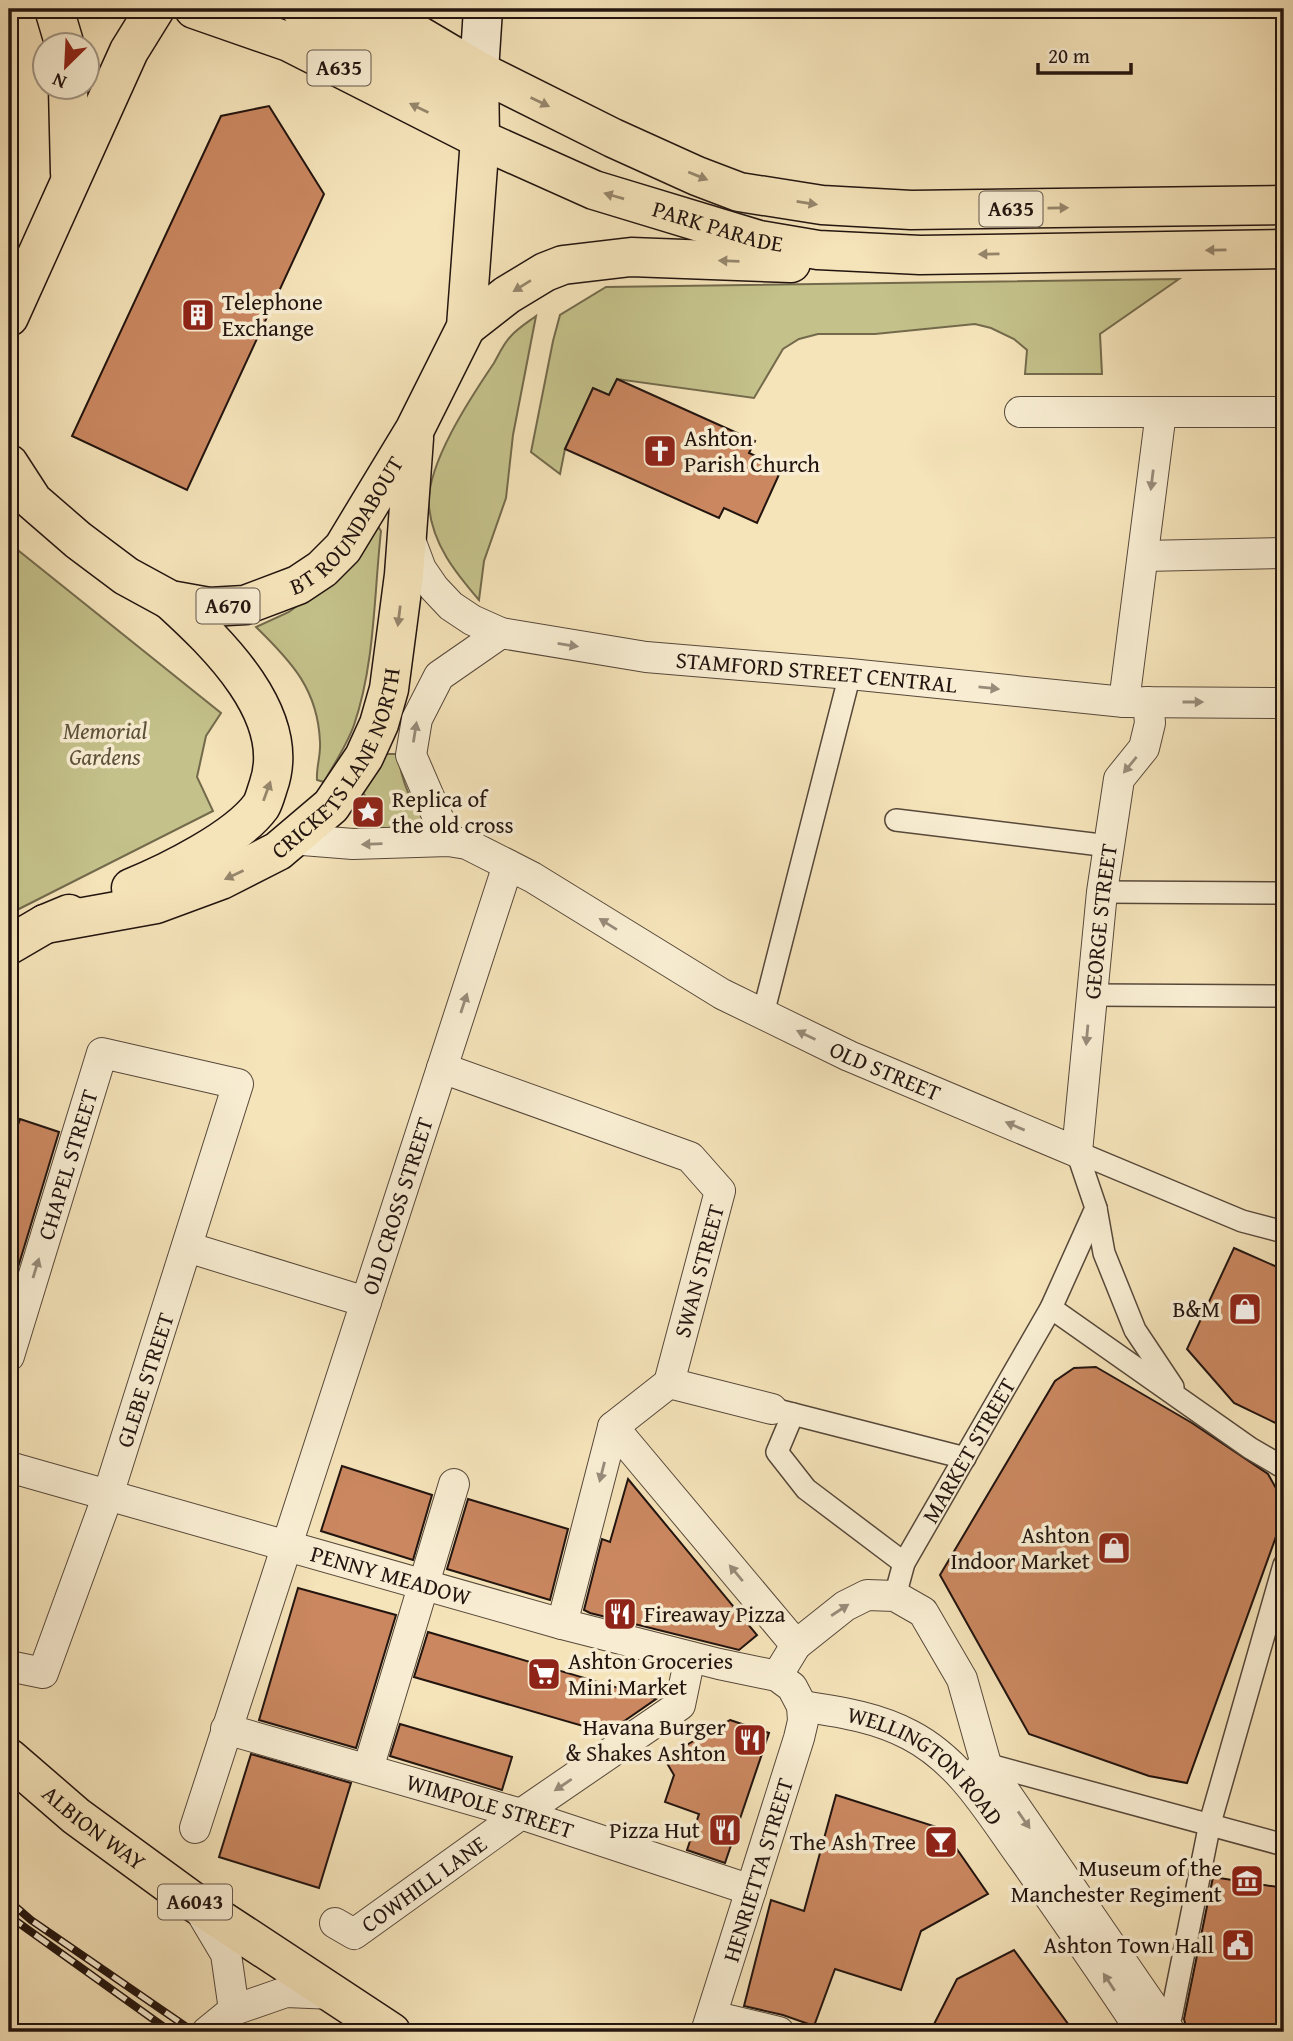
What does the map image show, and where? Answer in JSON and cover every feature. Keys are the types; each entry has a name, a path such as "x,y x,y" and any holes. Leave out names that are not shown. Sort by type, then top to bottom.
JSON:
{"highway":[{"path":"54,9 61,32"},
{"path":"9,317 129,51 155,9"},
{"name":"PARK PARADE","path":"194,9 289,42 480,139 594,190 759,240 818,250 920,255 1284,249"},
{"path":"301,9 449,91 470,113 480,139"},
{"name":"PARK PARADE","path":"365,9 414,32 479,71 658,159 739,192 822,205 911,210 1284,205"},
{"name":"BT ROUNDABOUT","path":"9,464 21,494 126,576 170,600 209,607 245,605 298,585 322,569 343,548 415,429 466,327 480,139 479,71"},
{"path":"68,102 71,183"},
{"path":"466,327 496,303 545,272 584,261 631,257 803,264 920,255"},
{"name":"CRICKETS LANE NORTH","path":"45,924 156,904 221,880 278,851 331,806 364,757 379,724 389,689 404,575 415,429"},
{"name":"CRICKETS LANE NORTH","path":"9,945 45,924 175,870 235,831 261,806 271,780 274,759 271,734 263,712 235,667 201,628 170,600"},
{"name":"ALBION WAY","path":"9,1758 76,1815 195,1903 391,2032"}],"main road":[{"path":"479,71 483,9"},
{"path":"9,270 48,227"}],"street":[{"path":"1020,412 1284,412"},
{"name":"GEORGE STREET","path":"1077,1152 1102,892 1119,779 1144,748 1150,723 1136,702 1143,556 1161,412"},
{"name":"STAMFORD STREET CENTRAL","path":"407,524 411,546 421,569 434,588 451,606 471,620 501,634 646,657 1136,702 1284,703"},
{"path":"1143,556 1284,553"},
{"path":"448,841 411,755 417,719 439,676 501,634"},
{"path":"763,1014 850,674"},
{"path":"896,820 1109,846"},
{"name":"OLD STREET","path":"290,839 353,844 448,841 467,844 508,865 722,994 849,1056 1242,1221 1284,1232"},
{"name":"OLD CROSS STREET","path":"195,1828 508,865"},
{"path":"1102,892 1284,893"},
{"path":"1091,995 1284,996"},
{"name":"GLEBE STREET","path":"9,1666 43,1673 108,1495 239,1084 102,1053"},
{"name":"CHAPEL STREET","path":"9,1356 102,1053"},
{"name":"SWAN STREET","path":"443,1068 690,1157 720,1191 669,1383"},
{"path":"1077,1152 1096,1208 1104,1254 1135,1330 1180,1398"},
{"name":"MARKET STREET","path":"895,1596 904,1563 1052,1308 1096,1208"},
{"path":"187,1247 366,1302"},
{"path":"1052,1308 1250,1448 1284,1468"},
{"path":"562,1624 613,1427 669,1383 965,1458"},
{"path":"782,1412 777,1452 806,1489 904,1563"},
{"path":"613,1427 796,1644"},
{"name":"PENNY MEADOW","path":"9,1467 562,1624 777,1676"},
{"path":"368,1769 454,1484"},
{"path":"1159,2029 1171,2017 1210,1824 1284,1565"},
{"path":"802,1706 792,1687 777,1676 796,1644 845,1605 867,1595 895,1596 923,1612 962,1679 977,1773 1210,1824 1284,1845"},
{"name":"COWHILL LANE","path":"335,1923 354,1934 521,1814 680,1705 690,1657"},
{"name":"WELLINGTON ROAD","path":"802,1706 863,1717 897,1728 938,1754 977,1773 1076,1933 1159,2029"},
{"name":"HENRIETTA STREET","path":"709,2024 799,1738 803,1721 802,1706"},
{"name":"WIMPOLE STREET","path":"226,1728 521,1814 751,1890"},
{"path":"195,1903 226,1954 234,2010"},
{"path":"207,2032 234,2010 286,1992 334,1994"},
{"path":"709,2024 779,2032"}],"green space":[{"path":"1179,279 1100,334 1102,374 1025,374 1027,350 1014,339 975,324 875,334 818,334 799,339 783,349 754,398 617,379 609,395 593,388 565,449 560,474 531,452 560,315 606,287"},
{"path":"536,316 513,435 506,498 484,561 479,600 440,546 431,521 430,490 434,472 451,432 474,394 508,339"},
{"path":"377,525 381,531 366,678 351,732 324,782 317,780 320,742 314,707 308,692 292,665 256,627 289,612 321,588"},
{"name":"Memorial Gardens","path":"9,543 221,713 206,736 197,777 213,811 9,914"},
{"path":"384,754 398,754 406,786 422,817 423,825 373,833 370,826 379,813 363,793"}],"building":[{"name":"Telephone Exchange","path":"269,106 324,194 187,490 72,436 221,116"},
{"name":"Ashton Parish Church","path":"617,379 755,441 749,453 782,468 757,523 724,508 719,518 565,449 593,388 609,395"},
{"path":"20,1119 59,1132 9,1297 9,1151"},
{"name":"B&M","path":"1234,1248 1284,1270 1284,1427 1234,1403 1187,1349"},
{"name":"Ashton Indoor Market","path":"1096,1367 1192,1423 1268,1474 1277,1490 1282,1520 1187,1783 1149,1776 1029,1734 940,1575 1055,1381 1074,1368"},
{"path":"342,1466 432,1495 413,1560 321,1531"},
{"path":"628,1479 757,1635 739,1650 584,1610 602,1539 610,1542"},
{"path":"468,1499 568,1529 550,1600 447,1569"},
{"path":"298,1588 396,1615 356,1748 259,1720"},
{"path":"428,1632 656,1699 607,1733 414,1677"},
{"path":"730,1720 769,1733 725,1863 687,1850 699,1814 665,1802 674,1775 664,1758"},
{"path":"400,1724 512,1757 502,1790 390,1756"},
{"path":"251,1754 351,1783 319,1888 219,1857"},
{"path":"836,1795 943,1829 988,1894 921,1931 901,1990 835,1969 814,2026 744,2006 771,1900 804,1911"},
{"name":"Ashton Town Hall","path":"1213,1877 1284,1888 1284,2032 1187,2031 1184,2019"},
{"path":"1014,1950 1074,2032 930,2032 957,1979"}],"railway":[{"path":"9,1901 31,1920 194,2032"},
{"path":"9,1916 171,2032"}],"place":[{"name":"Telephone Exchange","path":"198,315"},
{"name":"Ashton Parish Church","path":"660,451"},
{"name":"Replica of the old cross","path":"368,812"},
{"name":"B&M","path":"1245,1309"},
{"name":"Ashton Indoor Market","path":"1114,1548"},
{"name":"Fireaway Pizza","path":"620,1614"},
{"name":"Ashton Groceries Mini Market","path":"544,1674"},
{"name":"Havana Burger & Shakes Ashton","path":"750,1740"},
{"name":"Pizza Hut","path":"725,1830"},
{"name":"The Ash Tree","path":"941,1842"},
{"name":"Museum of the Manchester Regiment","path":"1247,1881"},
{"name":"Ashton Town Hall","path":"1238,1945"}]}
